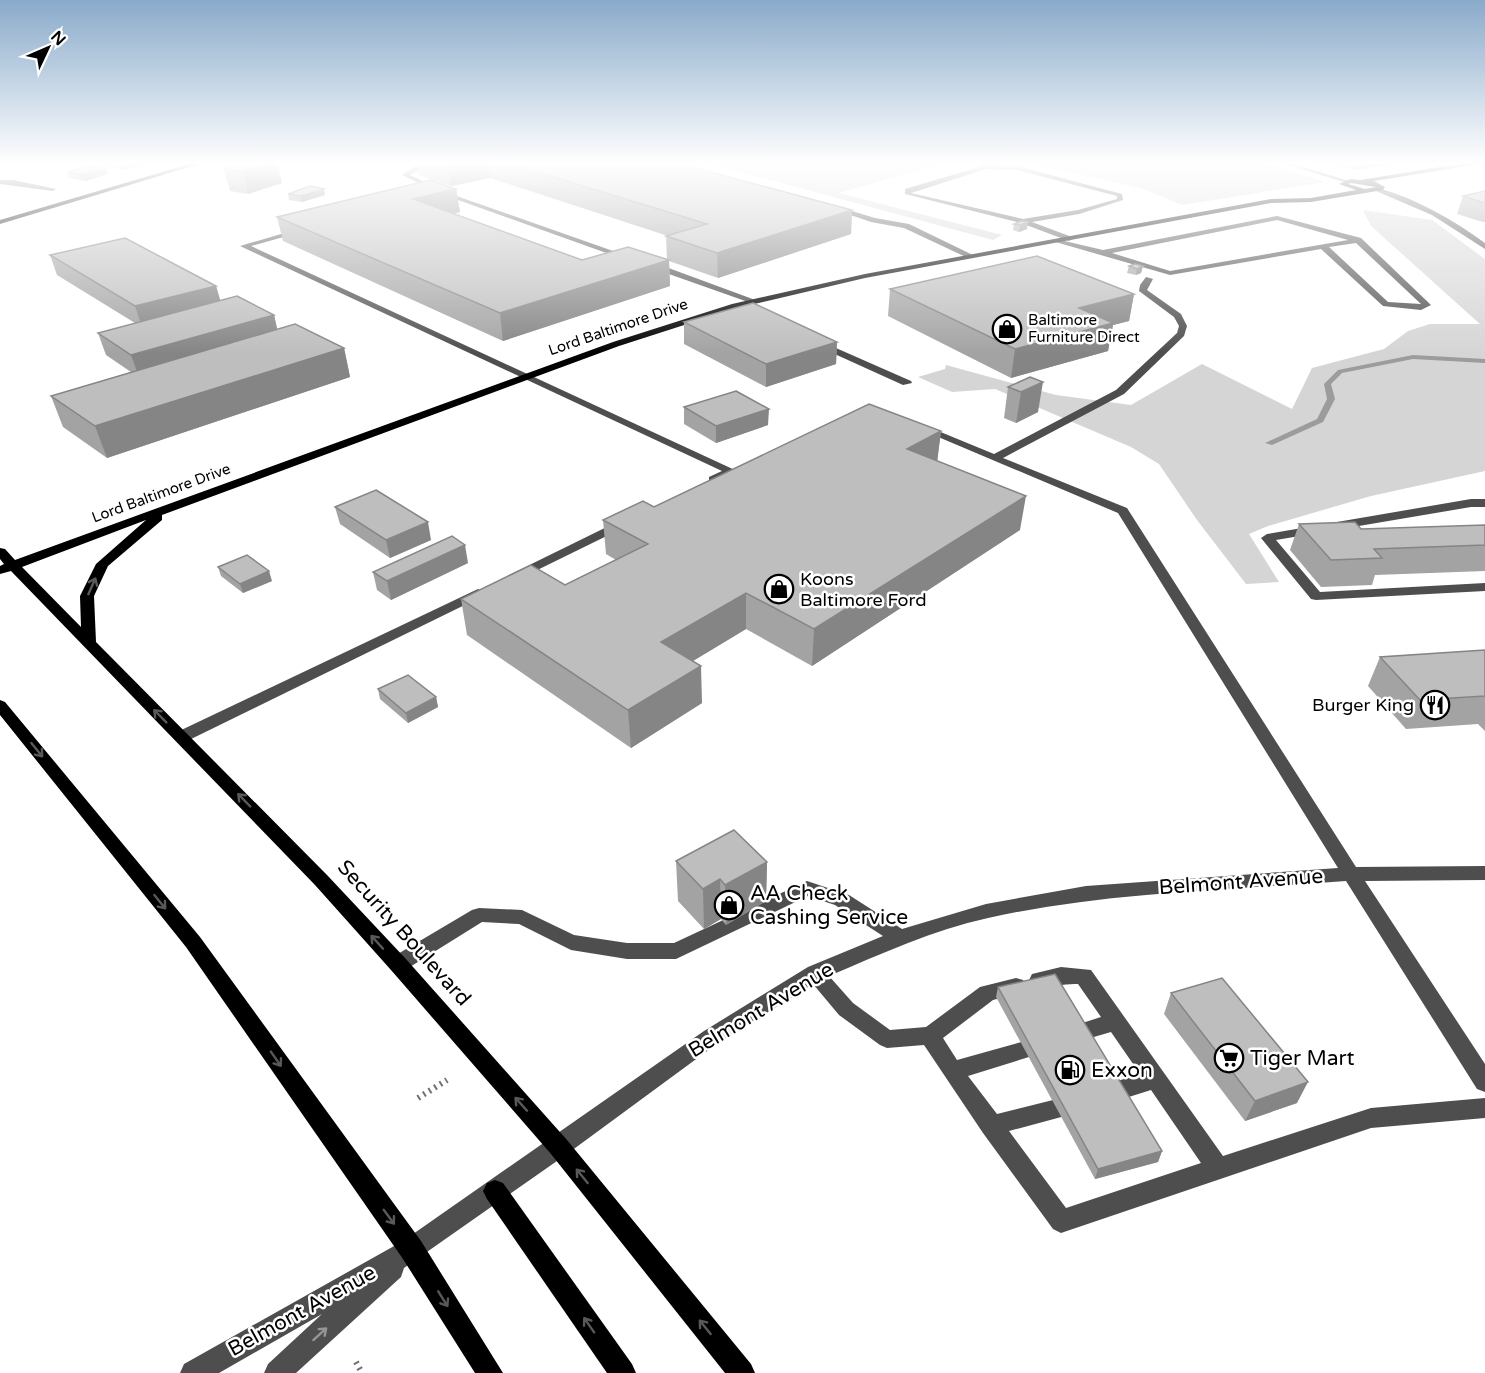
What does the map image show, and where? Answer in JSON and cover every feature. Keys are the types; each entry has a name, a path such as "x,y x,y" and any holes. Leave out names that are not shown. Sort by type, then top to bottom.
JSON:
{"main road":[{"name":"Lord Baltimore Drive","path":"6,568 616,344 735,306 865,276 1134,226"},
{"path":"89,644 87,596 102,564 135,534 172,507"},
{"name":"Security Boulevard","path":"0,552 6,568 89,644 321,880 398,964 560,1147 742,1373"},
{"path":"0,705 193,942 412,1250 490,1373"},
{"path":"495,1191 623,1373"}],"street":[{"path":"536,226 754,301"},
{"path":"906,226 971,256"},
{"path":"1037,226 1069,238"},
{"path":"1103,252 1236,226"},
{"path":"1307,226 1358,240 1427,304 1421,307 1386,304 1323,246"},
{"path":"1455,226 1485,247"},
{"path":"311,229 244,246 525,378 736,469 698,486"},
{"path":"1056,241 1103,252 1170,273 1358,240"},
{"path":"994,458 1120,392 1181,334 1183,326 1178,316 1143,291 1149,279"},
{"path":"735,306 753,314"},
{"path":"809,339 907,383"},
{"path":"910,423 1123,511 1351,874 1485,1082"},
{"path":"1485,503 1471,503 1267,538 1316,596 1485,587"},
{"path":"181,737 634,518"},
{"name":"Belmont Avenue","path":"193,1373 412,1250 560,1147 711,1037 815,973 900,937 986,911 1086,893 1351,874 1485,873"},
{"path":"398,964 479,915 522,917 571,942 627,951 676,951 807,888 842,900 900,937"},
{"path":"815,973 846,1010 887,1039 930,1036 987,993 1061,975 1084,976 1220,1170"},
{"path":"1080,1032 1116,1022"},
{"path":"930,1036 952,1071 1061,1221 1371,1118 1485,1108"},
{"path":"952,1071 1024,1050"},
{"path":"1116,1091 1156,1079"},
{"path":"991,1126 1057,1109"},
{"name":"Belmont Avenue","path":"277,1373 412,1250"}],"path":[{"path":"417,1098 447,1080"},
{"path":"356,1362 362,1373"}],"shaded area":[{"path":"941,226 967,226 1002,235 993,240"},
{"path":"1371,226 1440,226 1485,259 1485,471 1371,496 1268,526 1249,534 1279,582 1246,584 1197,520 1159,464 1131,447 995,389 952,392 918,377 945,369 946,365 1056,395 1131,405 1202,364 1292,409 1312,368 1384,349 1408,331 1430,324 1480,324"}],"building":[{"path":"298,226 488,226 582,260 628,247 669,260 500,313"},
{"path":"700,226 802,226 717,253 666,236"},
{"path":"125,238 216,286 135,306 50,255"},
{"path":"1037,256 1134,294 1079,308 1113,323 1015,349 890,289"},
{"path":"1135,264 1143,266 1137,269 1129,266"},
{"path":"237,296 274,315 131,355 98,333"},
{"path":"753,303 837,342 766,364 684,322"},
{"path":"295,324 344,348 95,426 51,396"},
{"path":"1030,377 1043,382 1021,392 1008,387"},
{"path":"736,391 769,409 716,426 684,407"},
{"name":"Koons Baltimore Ford","path":"869,404 941,431 907,449 1026,496 814,629 746,593 661,642 701,666 628,710 461,599 531,565 565,585 648,544 603,520 643,501 654,507"},
{"path":"376,490 428,522 386,540 335,507"},
{"path":"1355,522 1361,529 1485,525 1485,545 1374,549 1382,558 1331,560 1299,524"},
{"path":"452,536 465,545 387,581 373,572"},
{"path":"247,555 269,571 240,584 218,567"},
{"path":"1485,650 1485,696 1420,700 1380,657"},
{"path":"408,675 436,697 406,713 378,689"},
{"path":"734,830 767,862 725,885 720,879 703,889 676,861"},
{"name":"Exxon","path":"1055,974 1162,1151 1098,1169 998,987"},
{"path":"1222,978 1308,1082 1255,1101 1171,993"}],"waterway":[{"path":"1269,443 1320,420 1331,399 1327,384 1340,371 1413,357 1485,361"}],"place":[{"name":"Baltimore Furniture Direct","path":"1007,329"},
{"name":"Koons Baltimore Ford","path":"779,589"},
{"name":"Burger King","path":"1435,705"},
{"name":"AA Check Cashing Service","path":"729,905"},
{"name":"Tiger Mart","path":"1229,1058"},
{"name":"Exxon","path":"1070,1070"}]}
